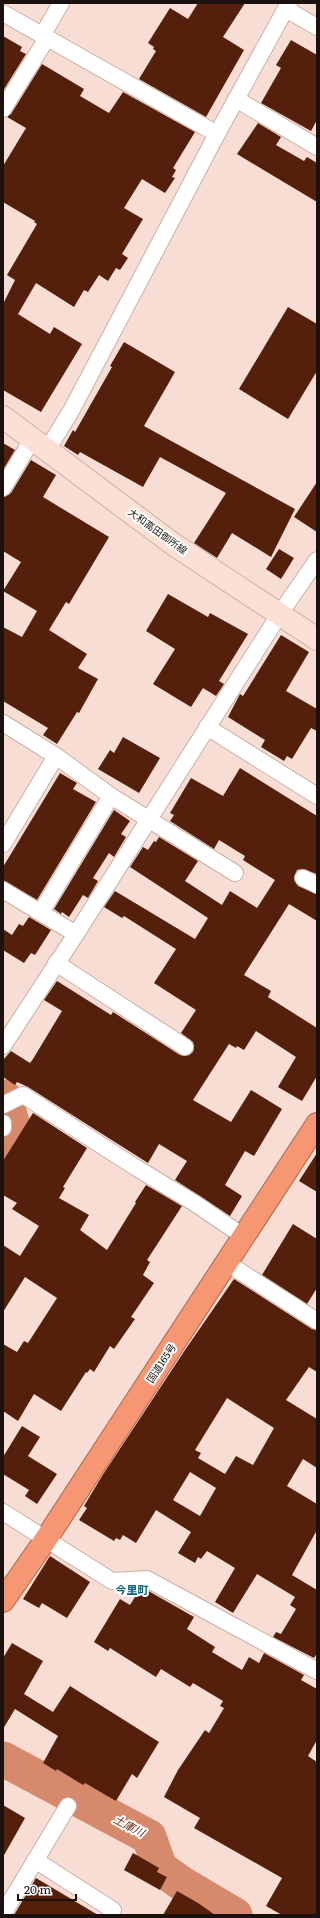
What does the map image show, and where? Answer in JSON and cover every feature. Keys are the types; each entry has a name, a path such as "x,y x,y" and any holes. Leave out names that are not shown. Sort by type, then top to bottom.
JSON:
{"highway":[{"name":"国道165号","path":"3,1601 46,1539 317,1124"}],"main road":[{"name":"大和高田御所線","path":"3,417 173,544 317,639"}],"street":[{"path":"3,109 44,37 61,3"},
{"path":"3,488 40,444 71,411 217,134 287,6 317,27"},
{"path":"3,13 217,134"},
{"path":"236,99 317,147"},
{"path":"3,1046 279,615 317,560"},
{"path":"3,723 56,756 111,796 234,873"},
{"path":"207,727 317,796"},
{"path":"3,844 56,756"},
{"path":"41,912 111,796"},
{"path":"3,890 76,934"},
{"path":"56,962 185,1047"},
{"path":"8,1102 23,1095 135,1167 196,1204 243,1236"},
{"path":"3,1123 3,1128"},
{"path":"227,1263 317,1321"},
{"path":"3,1512 112,1581 147,1579 317,1671"},
{"path":"5,1915 3,1914 68,1806"},
{"path":"35,1860 113,1910"}],"building":[{"path":"198,3 245,3 223,37 244,50 206,117 139,79 156,51 153,49 154,47 148,43 170,8 188,19"},
{"path":"3,36 22,47 20,51 26,54 3,91"},
{"path":"291,40 317,55 317,120 311,131 261,103 281,68 276,65"},
{"path":"42,64 84,89 80,96 109,113 123,92 195,132 173,168 176,170 172,177 175,178 165,193 142,179 124,208 143,219 122,254 128,258 120,270 116,268 108,281 99,275 88,292 84,290 74,307 36,283 18,314 50,334 54,327 82,344 41,412 3,390 3,304 15,280 7,275 37,224 34,222 35,221 3,202 3,166 26,128 7,117 11,114"},
{"path":"258,123 281,137 276,145 304,161 307,157 317,163 317,202 237,154"},
{"path":"288,307 317,324 317,371 288,419 239,389"},
{"path":"124,342 175,372 144,426 295,509 271,557 232,533 217,558 194,543 226,493 160,457 143,487 80,452 78,455 64,446 73,430 75,432 112,367 110,366"},
{"path":"3,443 15,450 3,470"},
{"path":"31,460 56,475 43,497 109,537 69,604 66,602 49,630 87,654 78,668 98,679 79,713 77,712 57,744 43,735 48,728 3,701 3,627 22,637 37,611 3,591 21,562 3,551 3,497 11,493"},
{"path":"317,482 317,532 294,517"},
{"path":"279,549 294,558 281,579 266,569"},
{"path":"168,594 208,617 210,613 248,634 219,681 224,684 216,696 203,688 191,707 153,684 175,649 146,631"},
{"path":"281,635 309,652 286,691 317,709 317,731 311,728 292,759 287,756 284,761 261,747 265,740 228,717 240,694 243,696"},
{"path":"123,737 160,758 139,793 98,769 110,750 114,753"},
{"path":"240,768 317,816 317,874 302,869 297,870 294,878 298,886 317,894 317,921 289,904 244,975 271,991 268,997 317,1028 317,1076 302,1101 278,1087 296,1057 256,1031 244,1050 229,1044 193,1100 231,1122 251,1090 282,1109 254,1156 245,1151 225,1185 242,1196 230,1216 175,1180 187,1161 159,1144 148,1163 28,1087 17,1082 15,1085 3,1077 3,1060 11,1051 30,1063 33,1059 62,1011 44,1000 57,981 111,1015 113,1012 180,1055 185,1056 193,1052 193,1042 181,1033 196,1010 154,983 176,949 124,916 122,918 104,907 115,891 195,939 208,918 130,867 143,847 148,850 154,841 156,842 159,837 198,861 185,881 222,905 230,891 257,908 275,880 243,860 245,856 219,840 214,849 170,821 174,815 170,813 191,778 223,796"},
{"path":"60,773 77,783 73,789 96,802 37,900 3,880 3,867"},
{"path":"114,810 130,821 121,834 126,837 114,857 109,853 93,878 98,881 88,898 83,895 69,917 62,912 61,914 54,909"},
{"path":"29,917 51,930 35,955 31,953 24,963 3,950 3,929 12,935 19,924 23,926"},
{"path":"33,1113 87,1148 63,1187 65,1188 59,1198 89,1215 80,1230 107,1250 146,1185 182,1206 147,1260 150,1262 143,1275 154,1283 131,1317 135,1319 114,1349 110,1346 94,1372 90,1369 87,1373 86,1372 61,1411 34,1394 18,1421 3,1411 3,1344 17,1352 24,1341 28,1343 57,1298 25,1277 3,1312 3,1245 20,1256 39,1226 12,1209 17,1203 3,1195 3,1161"},
{"path":"317,1153 317,1192 299,1181"},
{"path":"293,1224 317,1239 317,1288 307,1304 262,1275"},
{"path":"234,1279 312,1329 317,1330 317,1372 309,1367 286,1400 317,1419 317,1468 303,1459 287,1486 317,1504 317,1530 292,1575 317,1590 317,1653 314,1658 273,1637 276,1632 281,1634 296,1609 290,1605 295,1597 257,1574 233,1613 215,1602 235,1568 207,1551 201,1559 198,1557 195,1563 178,1553 191,1532 156,1510 136,1543 123,1535 120,1540 116,1538 114,1541 79,1520 87,1508 84,1506 102,1476","holes":["227,1398 274,1428 253,1465 236,1456 225,1474 198,1458 201,1453 195,1450","190,1472 216,1488 200,1516 173,1500"]},
{"path":"22,1426 40,1437 28,1456 57,1474 37,1504 25,1496 29,1490 3,1474 3,1457"},
{"path":"50,1556 90,1582 67,1618 42,1603 39,1608 23,1599"},
{"path":"140,1589 145,1589 194,1617 187,1629 215,1647 212,1652 242,1670 249,1657 259,1663 264,1653 304,1675 301,1680 317,1689 317,1740 308,1756 317,1762 317,1915 282,1915 266,1906 282,1878 194,1828 200,1818 164,1797 178,1770 205,1730 209,1733 224,1708 220,1706 223,1701 193,1683 190,1687 161,1669 156,1677 110,1648 108,1651 94,1642 120,1599 130,1605"},
{"path":"12,1643 43,1661 24,1694 53,1712 70,1686 159,1742 137,1778 132,1774 116,1801 85,1783 83,1785 57,1769 56,1771 43,1763 58,1736 15,1709 3,1729 3,1658"},
{"path":"3,1805 25,1818 3,1857"},
{"path":"133,1853 159,1868 157,1872 167,1877 160,1890 124,1870"},
{"path":"36,1878 98,1915 14,1915"},
{"path":"177,1891 198,1903 215,1915 163,1915"}],"waterway":[{"name":"土庫川","path":"3,1097 5,1098 12,1122 3,1143"},
{"name":"土庫川","path":"3,1759 149,1837 160,1868 181,1883 235,1915"}],"district":[{"name":"今里町","path":"132,1590"}]}
